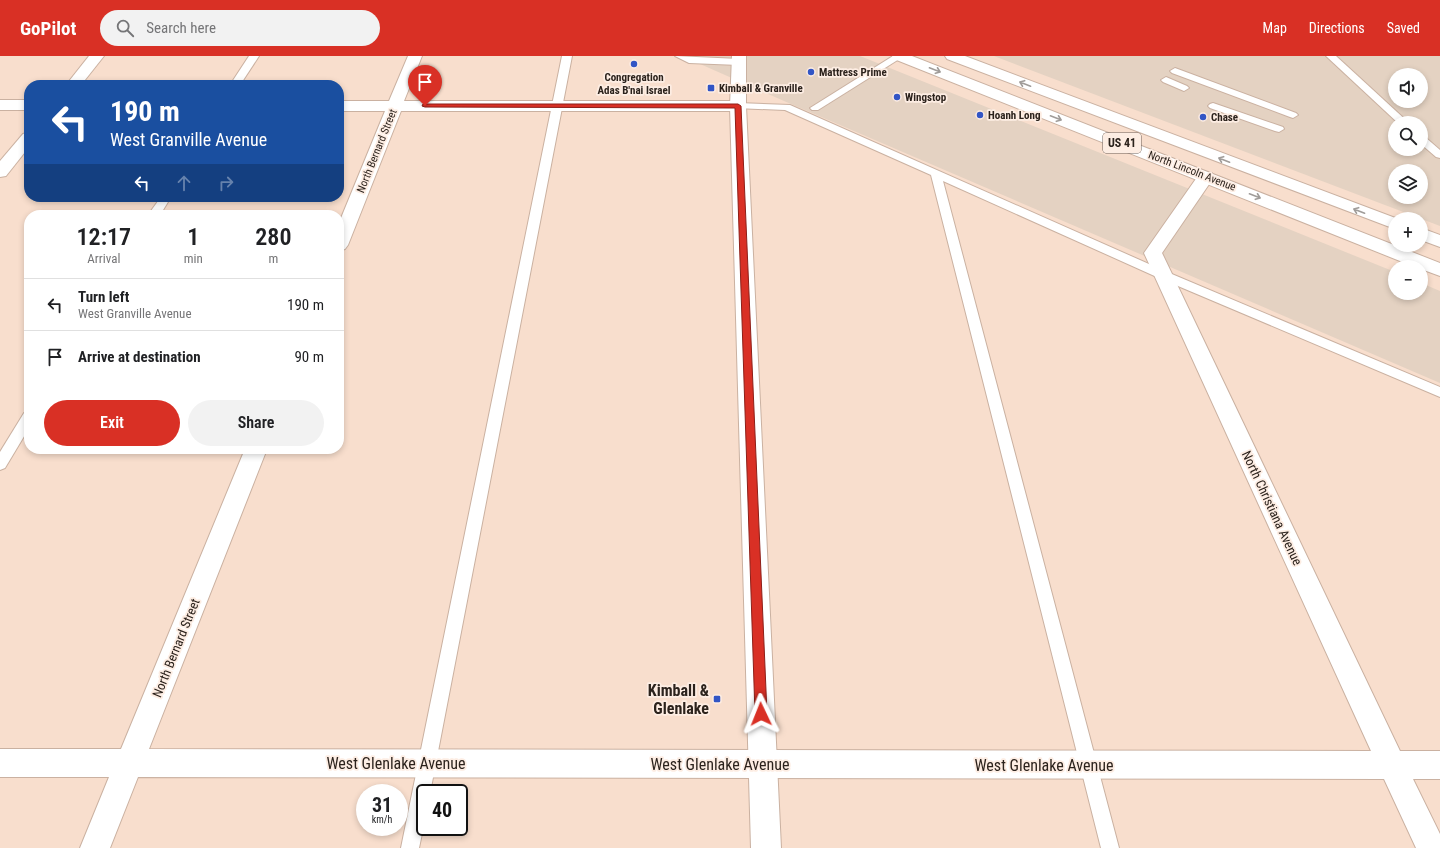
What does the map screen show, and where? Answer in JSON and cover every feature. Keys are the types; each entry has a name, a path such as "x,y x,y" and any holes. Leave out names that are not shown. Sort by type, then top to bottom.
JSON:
{"street":[{"path":"77,80 97,56"},
{"name":"North Bernard Street","path":"344,233 415,56"},
{"name":"North Lincoln Avenue","path":"899,56 1440,270"},
{"name":"North Lincoln Avenue","path":"952,56 1388,221"},
{"path":"739,59 738,106 766,848"},
{"path":"0,105 24,105"},
{"path":"344,106 738,106"},
{"path":"0,172 24,144"},
{"name":"North Christiana Avenue","path":"1206,177 1153,253 1431,848"},
{"path":"1428,237 1440,242"},
{"name":"North Bernard Street","path":"95,848 254,454"},
{"name":"West Glenlake Avenue","path":"0,763 1440,765"}],"lane":[{"path":"238,80 254,56"},
{"path":"410,848 567,56"},
{"path":"680,56 689,60 739,59"},
{"path":"815,108 899,56"},
{"path":"1331,56 1396,116"},
{"path":"1168,78 1185,88 1168,78"},
{"path":"1168,78 1286,122"},
{"path":"1286,122 1219,100 1286,122"},
{"path":"738,106 787,107 1163,275 1440,392"},
{"path":"1428,145 1440,156"},
{"path":"935,172 1110,848"},
{"path":"0,464 24,426"}],"shaded area":[{"path":"682,56 860,56 1388,269 1388,300 1428,300 1428,286 1440,291 1440,383"},
{"path":"994,56 1440,56 1440,226 1428,221 1428,212 1403,212"}],"place":[{"name":"Congregation Adas B'nai Israel","path":"634,64"},
{"name":"Mattress Prime","path":"811,72"},
{"name":"Kimball & Granville","path":"711,88"},
{"name":"Wingstop","path":"897,97"},
{"name":"Hoanh Long","path":"980,115"},
{"name":"Chase","path":"1203,117"},
{"name":"Kimball & Glenlake","path":"717,699"}],"route":[{"path":"425,106 738,106 761,714"}]}
